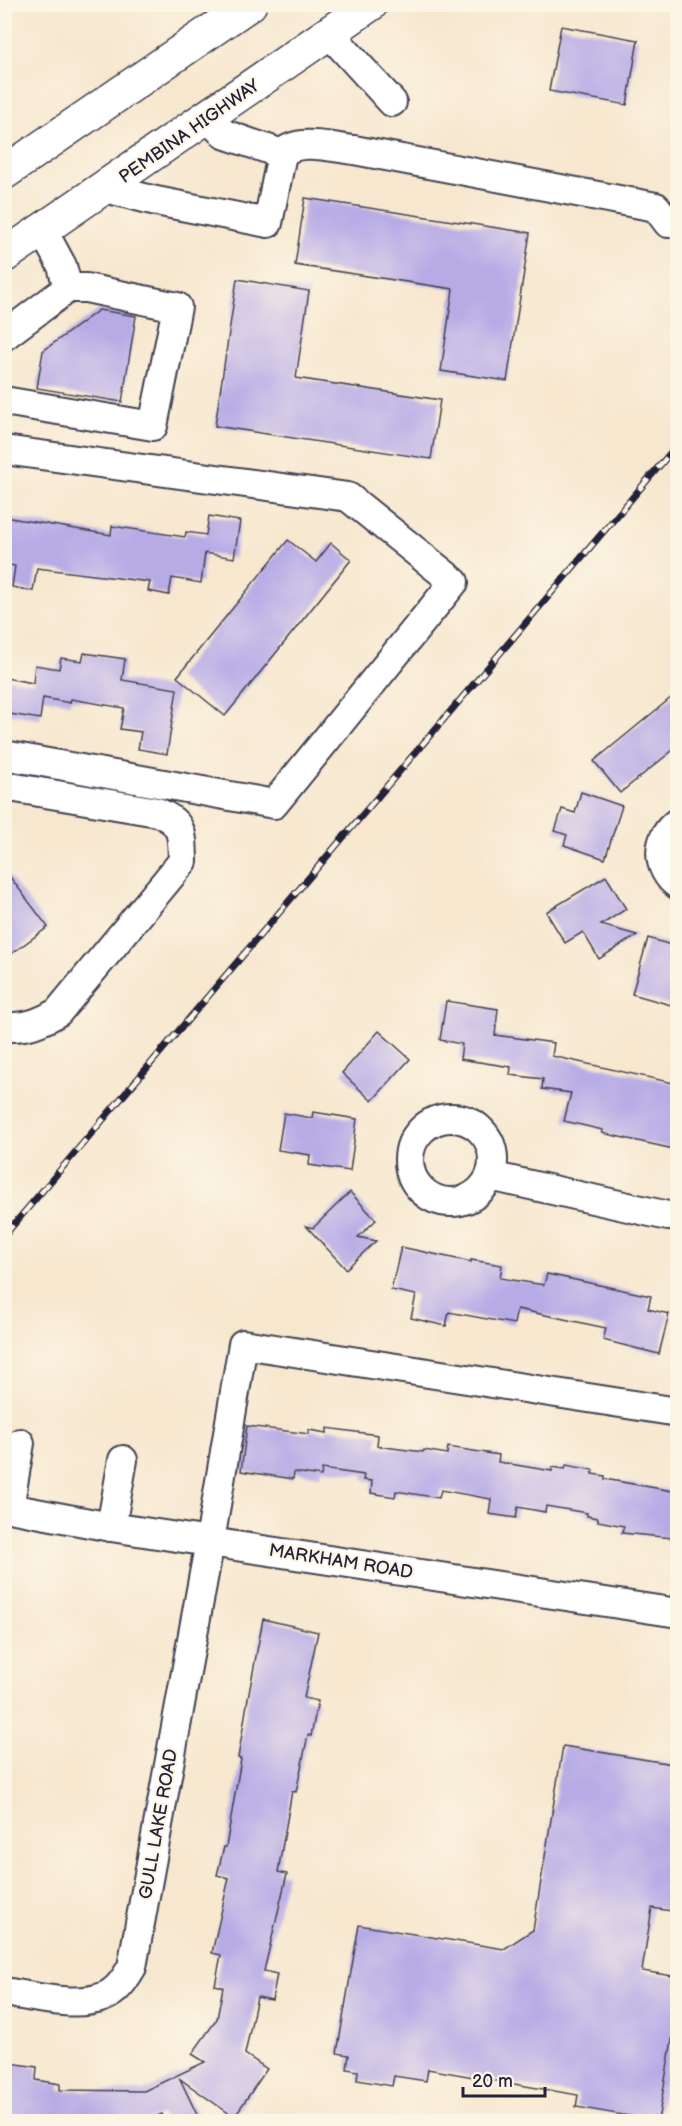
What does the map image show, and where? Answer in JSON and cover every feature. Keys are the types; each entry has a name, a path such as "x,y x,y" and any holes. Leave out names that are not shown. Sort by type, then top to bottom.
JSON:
{"main road":[{"path":"4,173 250,4"},
{"name":"PEMBINA HIGHWAY","path":"4,256 371,4"}],"street":[{"path":"330,34 392,102"},
{"path":"207,117 224,134 282,154"},
{"path":"105,188 268,224 282,154 287,148 304,145 354,150 656,207 668,223"},
{"path":"43,231 62,266 68,288"},
{"path":"4,336 68,288 86,288 177,308 153,426 4,401"},
{"path":"4,450 348,497 454,582 274,804 4,755"},
{"path":"4,786 157,812 174,819 179,830 183,861 58,1012 46,1020 30,1025 12,1028 4,1026"},
{"path":"678,822 666,833 660,853 663,866 670,879 678,885"},
{"path":"490,1176 668,1216 678,1216"},
{"name":"GULL LAKE ROAD","path":"4,1992 59,2000 84,2001 104,1997 121,1985 132,1967 210,1541 243,1344 678,1412"},
{"path":"7,1508 20,1443"},
{"path":"111,1527 123,1460"},
{"name":"MARKHAM ROAD","path":"7,1508 111,1527 678,1613"}],"building":[{"path":"561,26 638,40 627,105 549,91"},
{"path":"305,198 530,233 507,381 441,371 453,289 295,265"},
{"path":"237,279 309,291 296,378 440,400 431,459 215,426"},
{"path":"99,310 136,316 122,402 37,388 43,351"},
{"path":"209,516 240,521 234,558 205,553 201,583 172,578 169,595 148,591 150,582 37,568 33,591 12,587 15,566 4,564 4,517 111,535 112,526 185,537 186,532 206,535"},
{"path":"288,540 316,562 331,543 351,560 225,716 177,677"},
{"path":"84,653 125,659 122,680 177,689 167,754 138,749 141,732 120,729 124,708 71,699 70,703 43,698 40,719 4,713 6,678 33,683 35,665 59,669 61,658 82,661"},
{"path":"678,692 678,746 620,793 594,761"},
{"path":"581,792 622,806 605,859 564,845 567,835 555,831 562,809 575,813"},
{"path":"4,869 48,927 4,959"},
{"path":"606,876 626,909 601,925 637,935 599,959 583,932 565,943 546,912"},
{"path":"648,938 678,947 678,1007 632,994"},
{"path":"446,1001 498,1009 495,1035 554,1043 552,1056 678,1084 678,1150 602,1133 603,1130 564,1121 571,1093 542,1089 543,1079 510,1075 511,1067 460,1059 462,1044 440,1040"},
{"path":"379,1031 410,1059 372,1101 342,1073"},
{"path":"313,1112 357,1119 350,1171 309,1165 310,1155 278,1150 284,1113 312,1118"},
{"path":"350,1192 376,1220 358,1237 376,1241 346,1269 306,1226 313,1228"},
{"path":"401,1247 471,1262 471,1260 502,1265 500,1278 544,1285 547,1274 651,1296 648,1309 669,1314 659,1354 603,1340 606,1328 517,1309 514,1324 449,1312 446,1326 411,1318 416,1295 391,1290"},
{"path":"247,1426 309,1434 309,1430 327,1433 327,1428 378,1435 377,1446 447,1454 448,1447 499,1455 498,1462 552,1471 552,1467 565,1469 566,1465 593,1470 592,1474 605,1476 605,1479 678,1492 678,1509 673,1538 622,1533 624,1526 598,1521 598,1518 587,1516 587,1513 546,1506 545,1512 518,1507 516,1518 489,1514 491,1499 441,1490 439,1498 396,1491 395,1497 371,1493 372,1481 363,1480 364,1475 322,1469 321,1476 294,1472 293,1479 241,1471"},
{"path":"263,1619 318,1632 304,1698 318,1701 296,1792 292,1791 278,1872 287,1874 264,1971 277,1974 272,2000 257,1997 245,2054 267,2069 234,2117 180,2079 200,2121 165,2121 162,2114 145,2121 4,2121 4,2062 37,2067 36,2080 60,2084 60,2090 144,2091 205,2062 192,2054 217,2019 223,1987 215,1985 221,1955 212,1953 229,1878 217,1875 224,1847 226,1847 241,1759 238,1758"},
{"path":"563,1746 678,1765 678,1912 652,1908 642,1971 678,1977 678,2005 658,2121 576,2107 578,2095 428,2069 426,2081 394,2076 392,2086 357,2080 358,2071 347,2069 349,2055 337,2053 359,1925 504,1949 533,1930"}],"railway":[{"path":"4,1236 678,444"}]}
